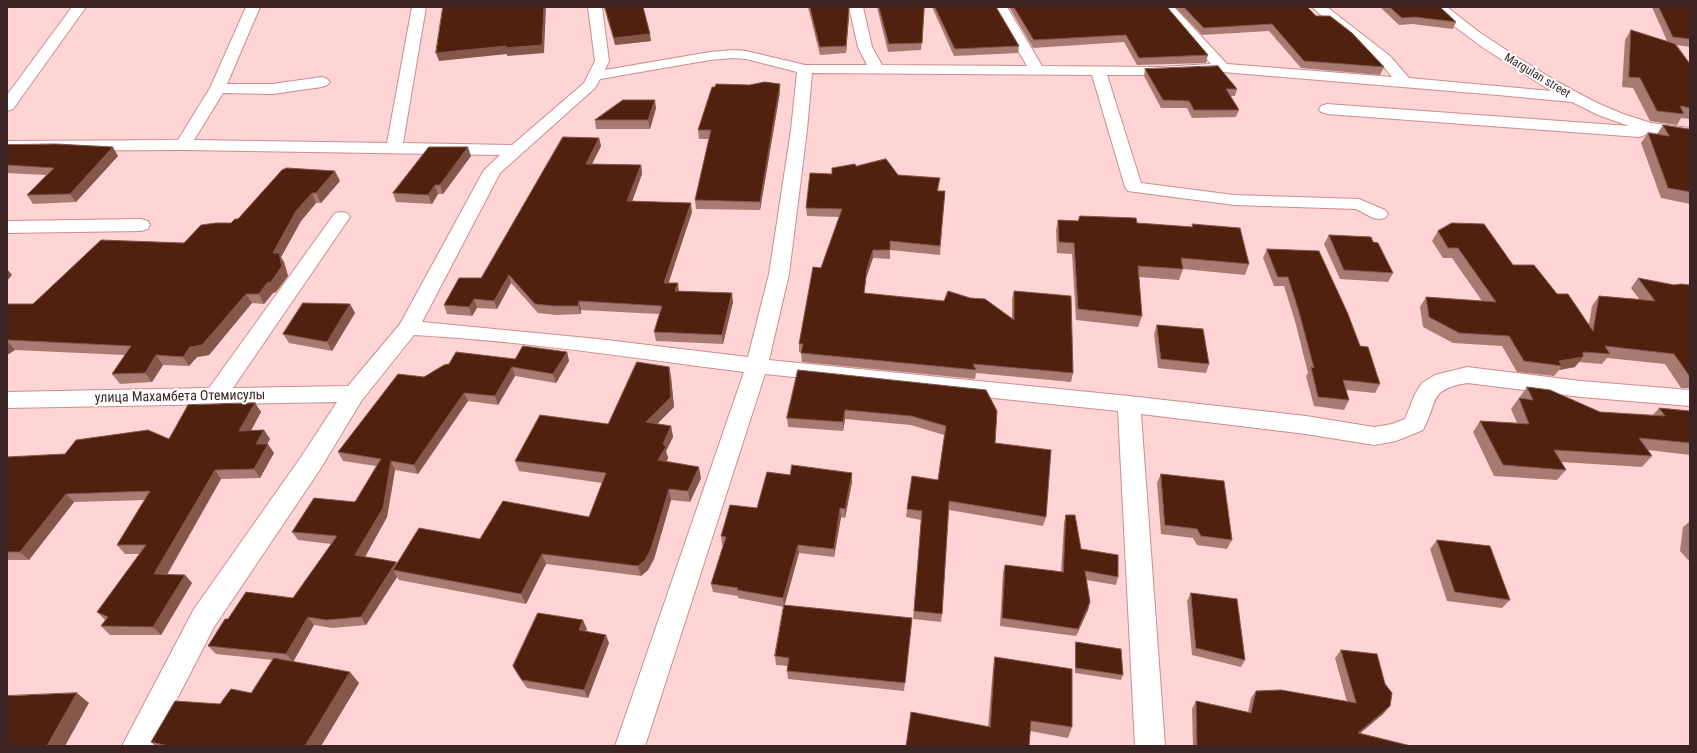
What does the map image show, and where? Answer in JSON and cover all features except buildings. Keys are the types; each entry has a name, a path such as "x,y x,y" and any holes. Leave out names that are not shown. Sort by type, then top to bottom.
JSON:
{"street":[{"path":"7,106 79,7"},
{"path":"184,145 218,88 253,7"},
{"path":"394,148 419,7"},
{"path":"137,746 204,618 310,464 354,394 408,328 493,170 590,85 602,61 595,7"},
{"path":"856,7 865,47 876,69"},
{"path":"1000,7 1037,70"},
{"path":"1167,7 1223,68"},
{"path":"1319,7 1336,22 1385,59 1405,83"},
{"name":"Margulan street","path":"1439,7 1466,31 1502,55 1574,98 1597,109 1645,126"},
{"path":"594,76 710,56 733,54 746,55 805,69 1160,71 1223,68 1574,98"},
{"path":"630,746 756,366 779,274 799,130 805,69"},
{"path":"1098,70 1134,187 1234,200 1359,204 1378,214"},
{"path":"218,88 272,89 322,82"},
{"path":"1327,109 1639,132 1645,126 1690,133"},
{"path":"7,146 184,145 516,150"},
{"path":"215,396 341,217"},
{"path":"7,227 141,225"},
{"path":"408,328 447,330 590,345 756,366 1129,404 1306,425 1374,436 1396,432 1414,424 1424,395 1436,382 1468,375 1581,389 1690,398"},
{"name":"улица Махамбета Отемисулы","path":"7,400 354,394"},
{"path":"1129,404 1150,746"}]}
